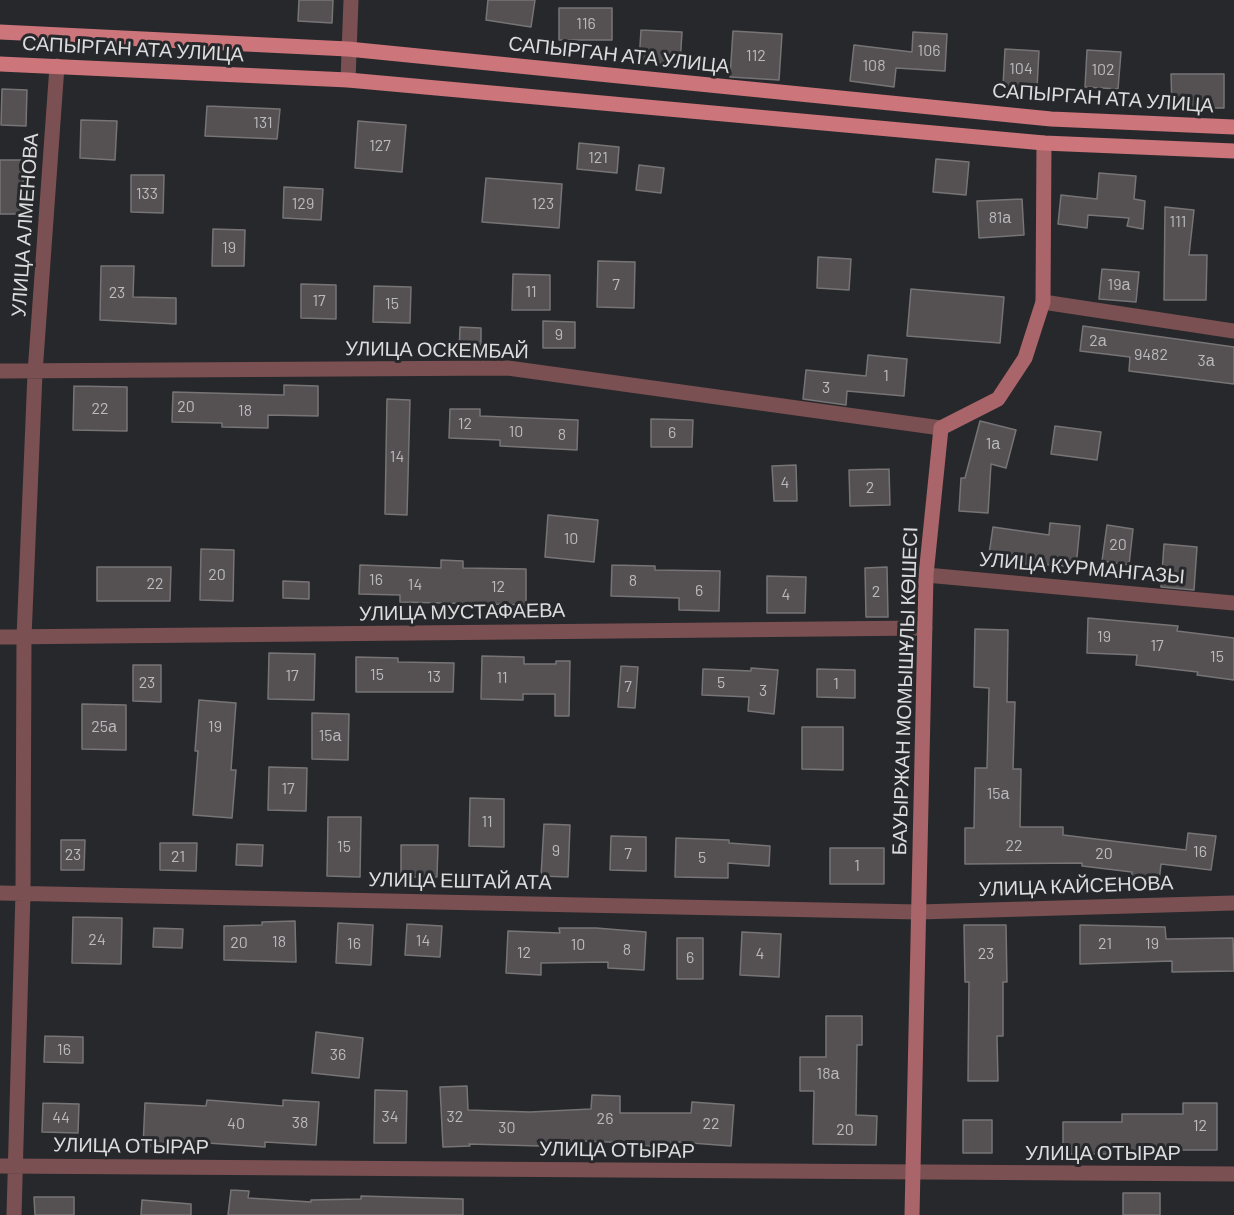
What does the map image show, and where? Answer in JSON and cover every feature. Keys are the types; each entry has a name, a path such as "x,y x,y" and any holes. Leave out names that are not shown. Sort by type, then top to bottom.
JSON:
{"main road":[{"name":"САПЫРГАН АТА УЛИЦА","path":"0,32 348,49 1051,119 1234,127"},
{"name":"САПЫРГАН АТА УЛИЦА","path":"0,64 348,80 1044,143 1234,151"}],"street":[{"path":"348,80 351,0"},
{"name":"УЛИЦА АЛМЕНОВА","path":"14,1215 8,1166 23,892 24,637 35,372 57,66"},
{"path":"941,428 998,399 1025,358 1043,302 1044,143"},
{"path":"1043,302 1234,332"},
{"name":"УЛИЦА ОСКЕМБАЙ","path":"0,371 508,368 941,428"},
{"name":"БАУЫРЖАН МОМЫШҰЛЫ КӨШЕСІ","path":"912,1215 926,575 941,428"},
{"name":"УЛИЦА КУРМАНГАЗЫ","path":"926,575 1234,603"},
{"name":"УЛИЦА МУСТАФАЕВА","path":"0,637 925,628"},
{"name":"УЛИЦА ЕШТАЙ АТА","path":"0,892 919,912"},
{"name":"УЛИЦА КАЙСЕНОВА","path":"919,912 1234,903"},
{"name":"УЛИЦА ОТЫРАР","path":"8,1166 913,1174 1234,1174"}],"building":[{"path":"299,0 333,0 332,23 298,21"},
{"path":"488,0 535,0 531,27 486,20"},
{"path":"559,8 612,8 612,40 559,40"},
{"path":"641,30 682,32 680,64 639,62"},
{"path":"733,31 782,34 779,80 730,77"},
{"path":"913,32 947,34 945,71 896,68 894,87 850,81 854,45 912,52"},
{"path":"1005,49 1039,51 1037,88 1003,86"},
{"path":"1087,50 1121,52 1118,89 1085,87"},
{"path":"1171,74 1224,74 1224,108 1172,108"},
{"path":"2,89 27,90 26,126 1,125"},
{"path":"207,106 280,109 277,139 205,136"},
{"path":"81,120 117,121 115,160 80,158"},
{"path":"358,121 406,125 402,172 355,168"},
{"path":"579,143 619,147 617,173 577,169"},
{"path":"936,159 969,162 966,195 933,192"},
{"path":"0,160 23,160 24,214 0,214"},
{"path":"639,165 664,168 661,193 636,190"},
{"path":"1099,173 1136,176 1134,199 1145,201 1143,229 1127,226 1129,218 1088,215 1087,228 1058,224 1061,195 1097,199"},
{"path":"131,175 164,175 163,213 131,212"},
{"path":"486,178 562,184 559,228 482,222"},
{"path":"284,187 323,189 321,220 283,218"},
{"path":"1022,199 1024,235 979,238 977,201"},
{"path":"1165,207 1194,210 1189,255 1207,255 1206,300 1164,300"},
{"path":"213,229 245,230 244,266 212,266"},
{"path":"818,257 851,259 849,290 817,288"},
{"path":"598,261 635,262 634,308 597,307"},
{"path":"101,266 134,266 133,297 176,298 176,324 100,320"},
{"path":"1102,269 1139,272 1136,302 1099,299"},
{"path":"513,274 550,275 550,310 512,310"},
{"path":"301,284 336,285 336,319 301,318"},
{"path":"374,286 411,287 410,323 373,322"},
{"path":"911,289 1004,297 1000,343 907,336"},
{"path":"543,321 575,322 575,348 543,348"},
{"path":"1083,326 1234,347 1234,384 1129,371 1130,357 1080,351"},
{"path":"460,327 481,328 481,357 459,356"},
{"path":"868,355 907,359 904,396 847,391 846,405 803,399 806,370 866,376"},
{"path":"284,385 318,386 318,416 268,415 268,428 222,427 222,423 172,422 173,392 284,395"},
{"path":"74,386 127,387 127,431 73,430"},
{"path":"387,399 410,400 407,515 385,514"},
{"path":"450,409 480,409 480,416 578,420 577,450 500,446 500,440 449,438"},
{"path":"651,419 693,420 692,447 651,447"},
{"path":"980,421 1016,430 1006,468 991,464 988,513 959,511 961,478 965,478"},
{"path":"1055,426 1101,432 1097,460 1051,454"},
{"path":"796,465 797,501 774,501 772,466"},
{"path":"889,469 890,505 850,506 849,470"},
{"path":"548,515 598,520 594,562 545,557"},
{"path":"1050,523 1080,526 1076,567 1027,563 1027,567 988,561 993,527 1049,535"},
{"path":"1107,525 1133,529 1129,565 1102,561"},
{"path":"1164,544 1197,547 1194,590 1161,587"},
{"path":"201,549 234,550 233,601 200,600"},
{"path":"441,560 463,561 463,568 526,569 526,605 400,602 400,595 359,594 360,565 441,568"},
{"path":"612,565 655,566 655,570 720,571 719,611 679,610 679,598 611,596"},
{"path":"97,567 171,567 170,601 97,601"},
{"path":"887,567 888,617 866,617 865,568"},
{"path":"767,576 806,577 805,613 767,613"},
{"path":"283,581 309,582 309,599 283,598"},
{"path":"1088,618 1178,626 1177,631 1234,638 1234,680 1197,675 1198,672 1136,665 1137,655 1087,653"},
{"path":"975,629 1008,630 1007,702 1015,702 1013,769 1021,769 1020,827 1063,827 1063,835 1186,850 1188,833 1216,836 1211,870 1161,864 1159,882 1131,878 1132,872 1082,866 1082,863 965,864 965,828 974,828 975,768 987,768 989,688 974,687"},
{"path":"269,653 315,654 314,700 268,699"},
{"path":"482,656 524,657 524,664 556,664 556,661 570,661 569,716 555,716 555,694 523,694 523,700 481,699"},
{"path":"356,657 398,658 398,662 454,663 453,692 356,692"},
{"path":"133,665 161,665 161,702 133,701"},
{"path":"621,666 638,667 635,708 618,707"},
{"path":"751,668 778,670 774,714 748,711 749,697 702,695 703,669 751,671"},
{"path":"817,669 855,670 855,698 817,697"},
{"path":"199,700 236,703 231,770 236,770 232,818 193,815"},
{"path":"82,704 126,705 126,750 82,749"},
{"path":"312,713 349,714 348,760 312,759"},
{"path":"802,727 843,727 843,770 802,769"},
{"path":"269,767 307,768 306,811 268,810"},
{"path":"470,798 504,799 504,847 469,846"},
{"path":"328,817 361,817 360,877 327,876"},
{"path":"544,824 570,825 568,877 541,876"},
{"path":"611,836 646,837 646,871 610,870"},
{"path":"676,838 729,840 729,843 770,846 769,866 728,863 728,878 675,877"},
{"path":"61,840 85,840 84,870 61,870"},
{"path":"160,843 197,843 196,871 160,870"},
{"path":"237,844 263,845 262,866 236,865"},
{"path":"401,845 438,845 437,877 401,877"},
{"path":"830,848 884,848 884,884 830,884"},
{"path":"73,917 122,918 121,964 72,963"},
{"path":"295,921 296,962 224,960 224,926"},
{"path":"338,923 373,925 371,965 336,963"},
{"path":"407,924 442,926 440,957 405,955"},
{"path":"964,925 1006,925 1007,982 1003,982 1003,1036 997,1036 998,1081 968,1081 969,982 965,982"},
{"path":"1080,925 1165,927 1166,939 1233,938 1234,971 1172,972 1172,961 1080,964"},
{"path":"154,928 183,929 182,948 153,947"},
{"path":"559,928 646,932 644,970 608,968 608,962 541,963 541,975 506,973 508,931 560,933"},
{"path":"742,932 781,934 779,977 740,975"},
{"path":"677,938 703,938 703,979 677,979"},
{"path":"826,1016 862,1016 862,1045 857,1045 856,1115 877,1116 876,1145 813,1144 814,1091 800,1091 800,1057 826,1057"},
{"path":"316,1032 363,1038 359,1078 312,1073"},
{"path":"45,1036 83,1037 83,1063 44,1062"},
{"path":"467,1086 468,1110 530,1112 591,1109 592,1095 620,1096 620,1113 691,1113 692,1102 734,1105 731,1146 678,1142 678,1146 639,1146 639,1143 577,1141 577,1145 469,1144 470,1146 443,1147 440,1087"},
{"path":"375,1090 407,1091 406,1143 374,1143"},
{"path":"207,1100 283,1106 283,1100 319,1102 316,1145 265,1142 265,1147 179,1141 178,1148 143,1146 145,1103 206,1106"},
{"path":"43,1103 79,1104 78,1133 42,1132"},
{"path":"1183,1103 1217,1103 1217,1150 1107,1150 1107,1154 1063,1154 1063,1122 1122,1122 1122,1114 1183,1114"},
{"path":"963,1120 992,1120 992,1153 963,1153"},
{"path":"231,1190 249,1191 248,1198 311,1202 311,1200 361,1199 361,1196 463,1199 463,1215 228,1215"},
{"path":"1123,1193 1160,1193 1160,1215 1123,1215"},
{"path":"34,1197 74,1197 74,1215 35,1215"},
{"path":"142,1200 191,1204 191,1215 141,1215"}]}
